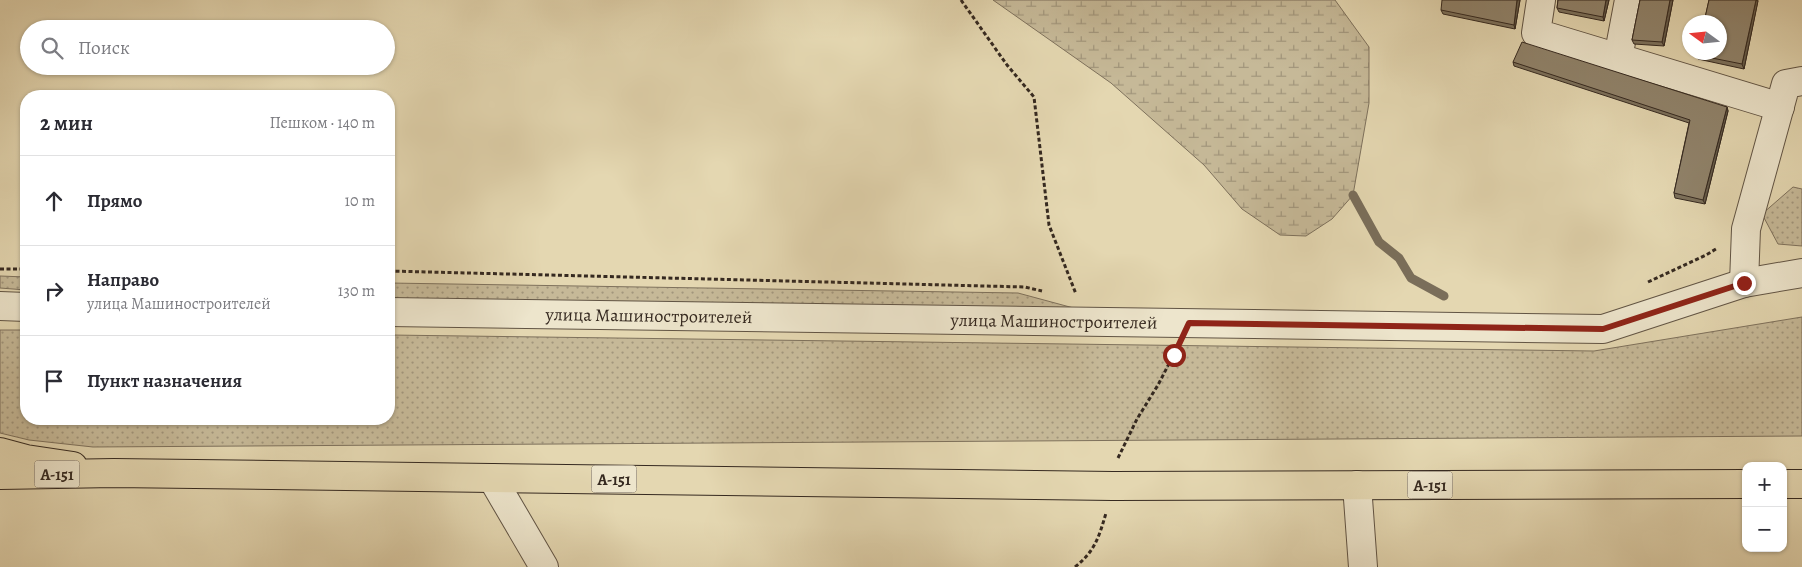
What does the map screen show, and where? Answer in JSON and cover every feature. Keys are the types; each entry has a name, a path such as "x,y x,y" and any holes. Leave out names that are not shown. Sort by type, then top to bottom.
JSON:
{"main road":[{"path":"0,452 26,459 114,473"},
{"name":"А-151","path":"0,475 114,473 1114,486 1742,484"},
{"path":"1787,484 1802,484"}],"street":[{"path":"1541,0 1536,33 1780,107"},
{"path":"1618,58 1629,0"},
{"path":"1744,283 1746,229 1786,84 1802,81"},
{"name":"улица Машиностроителей","path":"395,312 1603,329 1744,283 1802,273"},
{"path":"0,306 20,306"},
{"path":"492,478 546,566"},
{"path":"1357,485 1364,567"}],"path":[{"path":"961,0 1007,65 1034,97 1049,225 1078,299 1069,297"},
{"path":"1645,284 1706,255 1746,229"},
{"path":"0,269 20,269"},
{"path":"395,271 1025,287 1043,291"},
{"path":"1076,567 1087,558 1098,541 1114,486 1116,461 1137,419 1158,385 1189,323"}],"green space":[{"path":"993,0 1335,0 1369,47 1369,103 1353,195 1332,219 1306,236 1280,235 1242,209 1204,165 1111,83"},
{"path":"1793,187 1802,189 1802,246 1778,244 1762,214"},
{"path":"0,276 20,277 20,290 0,288"},
{"path":"395,283 1018,293 1081,310 395,299"},
{"path":"1802,317 1802,436 93,447 29,440 0,433 0,330 20,330 20,425 395,425 395,335 1594,351"}],"building":[{"path":"1442,0 1517,0 1514,25 1441,10"},
{"path":"1558,0 1606,0 1603,17 1557,8"},
{"path":"1640,0 1670,0 1662,42 1632,40"},
{"path":"1709,0 1756,0 1742,64 1722,60 1727,60 1727,15 1706,15"},
{"path":"1522,42 1727,107 1703,200 1674,193 1690,120 1513,62"}],"waterway":[{"path":"1353,195 1379,242 1399,258 1411,278 1444,296"}],"route":[{"path":"1174,355 1189,323 1603,329 1744,283"}]}
